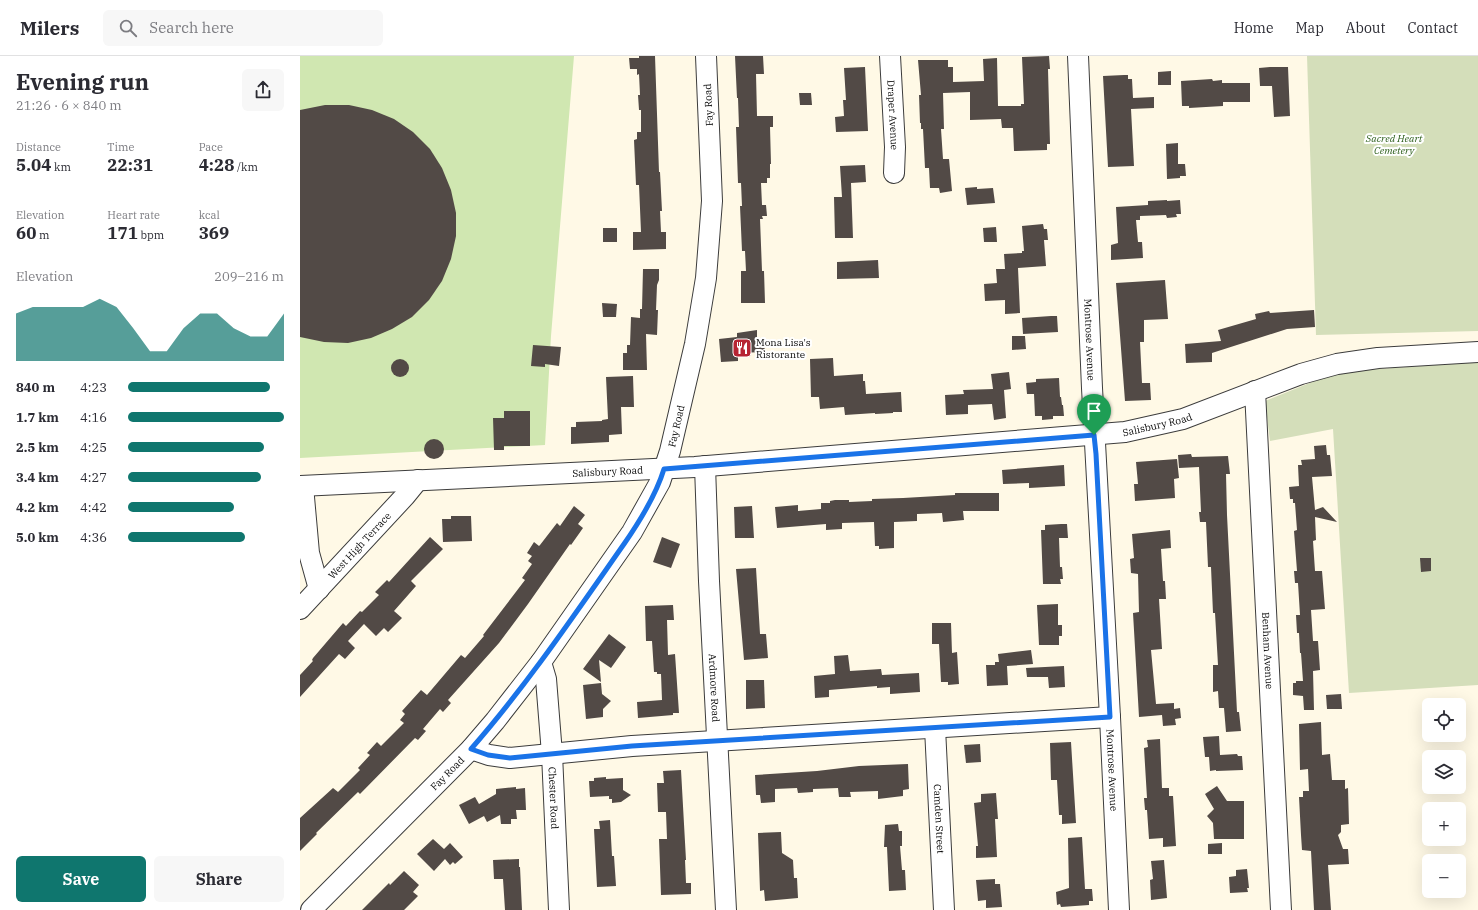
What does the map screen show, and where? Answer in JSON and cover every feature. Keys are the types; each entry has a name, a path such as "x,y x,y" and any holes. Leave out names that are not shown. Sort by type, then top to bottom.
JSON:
{"street":[{"name":"Fay Road","path":"311,910 471,749 495,721 541,662 632,532 660,482 670,451 694,344 706,278 712,201 706,56"},
{"name":"Draper Avenue","path":"890,56 895,147 894,173"},
{"name":"Montrose Avenue","path":"1078,56 1094,435 1119,910"},
{"name":"Salisbury Road","path":"302,486 664,469 1125,432 1183,419 1301,374 1337,364 1378,358 1478,352"},
{"name":"Benham Avenue","path":"1255,391 1281,910"},
{"name":"Ardmore Road","path":"705,466 709,581 726,910"},
{"name":"West High Terrace","path":"300,609 405,496 418,480"},
{"path":"302,486 308,553 319,589"},
{"name":"Chester Road","path":"541,662 546,679 552,754 559,910"},
{"path":"471,749 488,755 510,758 632,746 1110,717"},
{"name":"Camden Street","path":"935,728 944,910"}],"green space":[{"path":"300,56 574,56 551,336 545,445 300,458"},
{"name":"Sacred Heart Cemetery","path":"1307,56 1478,56 1478,331 1316,335"},
{"path":"1478,362 1478,685 1349,693 1333,429 1270,441 1265,401 1337,372"}],"building":[{"path":"639,56 655,56 659,172 662,211 660,211 661,232 666,232 666,249 633,250 633,232 641,232 639,185 636,185 634,140 637,139 637,132 641,132 641,110 639,110 638,95 640,95 639,74 637,75 637,69 630,69 629,58 639,58"},
{"path":"735,56 763,56 764,74 756,74 757,116 773,116 773,127 770,127 770,178 767,178 767,183 761,183 762,205 766,205 767,216 762,216 763,219 760,219 765,303 741,303 741,271 746,271 745,251 742,251 740,206 742,206 741,183 738,183 736,127 739,127"},
{"path":"1049,56 1050,144 1047,144 1047,150 1014,151 1013,128 1002,128 1001,119 970,120 970,92 943,93 944,129 941,129 943,159 949,159 952,191 940,193 939,188 930,188 929,168 925,168 923,129 921,129 920,123 919,95 921,95 918,60 948,60 948,67 953,67 953,82 984,81 983,59 997,58 998,106 1021,106 1021,104 1024,104 1022,57"},
{"path":"865,67 868,131 836,132 835,117 844,116 843,100 846,100 844,68"},
{"path":"1288,67 1290,116 1274,117 1272,86 1260,86 1259,68"},
{"path":"1171,71 1171,85 1158,85 1158,72"},
{"path":"1128,75 1128,79 1132,79 1133,98 1154,97 1154,108 1131,109 1134,166 1108,167 1103,76"},
{"path":"1212,79 1213,81 1222,80 1222,83 1250,83 1250,102 1223,102 1223,106 1189,108 1189,106 1182,106 1181,81"},
{"path":"799,93 811,93 812,105 800,105"},
{"path":"325,105 349,105 372,110 394,119 413,132 430,149 442,168 451,190 456,213 456,236 451,259 442,281 429,300 412,317 392,329 371,338 348,343 324,342 300,337 300,110"},
{"path":"1178,143 1178,164 1185,164 1186,176 1167,179 1166,144"},
{"path":"865,165 866,182 851,183 853,238 835,238 834,197 842,197 840,166"},
{"path":"977,187 977,189 993,188 995,203 967,205 965,188"},
{"path":"1180,200 1181,214 1176,214 1177,217 1167,218 1166,215 1140,216 1140,220 1136,220 1138,242 1142,242 1143,258 1111,260 1111,245 1118,243 1116,207 1148,205 1148,201"},
{"path":"1043,224 1044,229 1047,229 1048,240 1044,240 1046,266 1018,268 1020,313 1005,314 1005,300 985,301 984,284 997,283 996,269 1005,269 1004,254 1022,253 1022,251 1024,251 1022,226"},
{"path":"996,227 997,242 984,242 983,228"},
{"path":"603,228 617,228 617,242 603,242"},
{"path":"878,260 879,278 837,279 837,262"},
{"path":"643,269 659,269 656,310 658,310 657,335 646,334 647,370 623,370 623,353 627,353 627,345 630,345 631,317 640,318 640,309 642,309"},
{"path":"1165,280 1168,319 1144,320 1144,342 1140,342 1142,383 1150,383 1151,400 1125,401 1116,283"},
{"path":"602,303 617,304 616,317 603,317"},
{"path":"1314,310 1315,327 1287,329 1212,353 1212,362 1186,363 1185,344 1221,341 1218,330 1256,319 1255,314 1269,311 1270,313"},
{"path":"1057,316 1058,332 1023,334 1022,318"},
{"name":"Mona Lisa's Ristorante","path":"757,330 757,338 764,344 765,352 738,353 738,361 721,362 719,339 737,337 737,333"},
{"path":"1012,336 1025,336 1026,349 1012,350"},
{"path":"533,345 561,347 559,366 545,364 545,367 531,366"},
{"path":"833,358 834,376 863,374 866,394 901,392 902,412 845,415 844,407 820,409 819,397 811,397 810,359"},
{"path":"400,359 406,362 409,368 406,374 400,377 394,374 391,368 394,362"},
{"path":"1009,372 1011,389 1004,390 1006,418 994,420 992,404 968,405 968,414 946,415 945,395 964,394 963,390 993,389 991,374"},
{"path":"633,376 634,407 621,407 622,434 609,435 609,442 571,444 571,427 576,427 576,422 602,421 608,419 606,377"},
{"path":"1059,378 1060,397 1063,405 1064,416 1053,416 1053,419 1042,420 1042,416 1035,416 1034,394 1027,394 1026,383 1036,382 1036,379"},
{"path":"504,411 530,411 530,446 504,446 504,450 494,450 493,418 504,418"},
{"path":"434,439 441,442 444,449 441,456 434,459 427,456 424,449 427,442"},
{"path":"1326,445 1327,455 1330,455 1332,476 1312,477 1315,510 1323,507 1337,522 1315,517 1316,540 1313,541 1315,571 1322,571 1325,609 1311,610 1313,641 1318,641 1320,670 1313,671 1314,710 1304,710 1303,696 1293,695 1293,683 1296,683 1296,681 1303,681 1296,615 1300,615 1298,583 1295,583 1294,571 1297,571 1294,531 1297,530 1295,503 1293,503 1293,499 1290,499 1289,487 1299,486 1298,465 1302,465 1301,460 1315,459 1314,446"},
{"path":"1191,454 1192,457 1228,456 1230,474 1226,474 1227,515 1237,712 1239,712 1241,731 1226,732 1224,708 1219,708 1218,691 1213,692 1213,665 1218,665 1215,613 1213,613 1211,567 1208,567 1206,522 1200,522 1199,467 1179,468 1178,455"},
{"path":"1177,459 1179,478 1174,479 1175,498 1135,501 1134,484 1138,484 1136,462"},
{"path":"1064,465 1065,486 1029,488 1029,483 1003,484 1002,470"},
{"path":"955,493 999,493 999,511 963,511 964,520 943,522 942,513 917,514 917,521 894,522 894,548 879,549 879,546 875,546 874,522 842,523 842,529 826,530 826,524 777,528 775,507 798,505 798,511 821,509 821,503 830,503 830,501 835,500 849,500 849,502 872,501 872,499 955,495"},
{"path":"574,506 585,515 578,524 583,528 499,643 448,700 451,703 443,712 440,709 423,729 426,731 418,740 415,738 360,794 358,792 316,833 317,834 300,851 300,818 333,788 338,792 360,770 358,768 370,755 367,753 377,742 381,746 404,723 400,720 405,714 402,711 421,690 427,695 461,655 465,658 484,636 483,635 525,580 522,578 532,564 528,561 532,556 527,553 534,542 539,546 557,523 560,526"},
{"path":"752,506 754,538 735,538 734,507"},
{"path":"451,516 471,516 472,541 443,542 442,519 451,519"},
{"path":"1067,524 1068,538 1059,538 1060,567 1062,567 1063,579 1060,579 1061,584 1043,584 1041,530 1045,530 1045,525"},
{"path":"1170,530 1171,548 1161,549 1166,599 1159,599 1162,649 1151,650 1156,704 1174,703 1174,709 1180,708 1181,718 1175,719 1176,725 1163,726 1162,715 1139,717 1133,613 1139,612 1138,574 1131,573 1130,559 1134,558 1132,534"},
{"path":"430,537 443,549 411,581 416,586 394,611 402,618 388,632 384,628 376,636 364,624 348,641 355,648 345,659 339,654 300,697 300,675 313,661 313,658 343,623 346,626 360,611 362,612 379,595 375,592 387,580 389,582"},
{"path":"662,537 680,544 671,568 653,562"},
{"path":"1420,558 1431,558 1431,571 1421,572"},
{"path":"756,568 760,634 766,634 768,658 744,660 736,569"},
{"path":"1058,604 1058,625 1062,625 1062,636 1059,636 1059,645 1039,645 1037,605"},
{"path":"673,605 674,620 667,620 668,655 675,654 679,713 673,713 673,715 638,718 637,702 662,700 661,674 654,672 652,641 646,641 645,606"},
{"path":"932,623 951,623 952,653 957,652 959,684 948,685 948,682 941,682 939,644 932,644"},
{"path":"609,634 626,647 611,668 599,660 601,682 583,669"},
{"path":"1031,650 1033,664 1007,666 1008,685 987,686 986,665 995,665 995,662 999,662 998,654"},
{"path":"848,655 850,671 881,669 882,675 919,673 920,692 890,694 890,687 877,688 877,686 829,690 829,697 815,698 814,676 835,674 834,656"},
{"path":"1064,666 1065,687 1049,688 1048,677 1027,677 1026,668"},
{"path":"746,680 764,680 765,708 746,709"},
{"path":"601,683 602,694 611,701 603,709 603,717 586,719 583,685"},
{"path":"1341,694 1342,709 1327,709 1326,695"},
{"path":"1321,722 1322,755 1330,754 1332,780 1345,780 1345,789 1348,788 1349,824 1341,825 1341,832 1338,835 1343,849 1348,849 1349,864 1328,865 1331,910 1314,910 1311,851 1302,850 1301,835 1299,797 1303,797 1303,791 1309,791 1308,769 1300,770 1299,724"},
{"path":"1219,736 1220,755 1237,754 1238,756 1242,756 1243,770 1210,771 1209,757 1205,757 1203,737"},
{"path":"1160,739 1162,788 1169,788 1169,796 1173,796 1176,846 1163,847 1163,838 1149,839 1147,810 1145,810 1144,798 1147,798 1144,748 1148,747 1147,740"},
{"path":"1071,742 1076,823 1062,824 1062,815 1059,815 1057,780 1051,780 1050,743"},
{"path":"980,744 981,762 966,763 964,745"},
{"path":"908,764 909,789 903,790 903,796 878,799 878,791 850,792 851,797 839,797 838,788 813,789 813,792 798,793 797,788 775,789 775,802 761,803 760,795 756,795 755,775 817,771 859,766"},
{"path":"681,770 686,883 691,883 691,894 661,895 659,839 667,839 666,812 658,812 657,783 664,783 663,771"},
{"path":"606,777 606,779 623,778 623,790 631,795 621,802 612,803 612,799 609,799 609,796 590,797 589,781 594,781 594,778"},
{"path":"1217,786 1227,801 1244,801 1244,839 1214,839 1213,823 1207,816 1214,809 1205,794"},
{"path":"516,787 516,789 525,788 526,810 516,810 517,819 511,819 511,824 501,824 500,815 487,822 484,816 469,824 459,805 475,797 479,804 496,794 496,789"},
{"path":"996,793 998,819 995,819 997,857 976,858 976,846 978,846 974,803 981,802 981,794"},
{"path":"610,820 612,856 614,856 616,886 597,887 594,829 600,829 599,821"},
{"path":"898,824 899,831 902,831 902,846 900,846 902,870 905,870 906,890 889,891 887,847 884,847 885,825"},
{"path":"781,832 782,853 793,860 794,878 797,878 798,898 765,901 764,890 760,891 758,833"},
{"path":"1082,837 1085,889 1092,889 1093,901 1089,901 1089,905 1061,907 1060,904 1057,905 1056,892 1069,888 1068,838"},
{"path":"433,839 444,849 450,843 463,857 455,864 453,862 450,865 445,859 434,871 417,854"},
{"path":"1222,843 1222,854 1208,854 1208,844"},
{"path":"519,859 522,910 505,910 503,879 494,879 493,860"},
{"path":"1164,860 1167,898 1151,900 1150,880 1153,879 1151,861"},
{"path":"1247,869 1248,892 1230,893 1229,877 1236,876 1236,870"},
{"path":"404,871 419,885 413,892 418,896 404,910 362,910 389,883 390,885"},
{"path":"995,879 995,884 1000,884 1002,907 986,908 986,900 978,901 976,880"}],"place":[{"name":"Mona Lisa's Ristorante","path":"742,348"}],"route":[{"path":"1094,435 1110,717 632,746 510,758 488,755 471,749 541,662 624,544 660,482 664,469 1094,435"}]}
